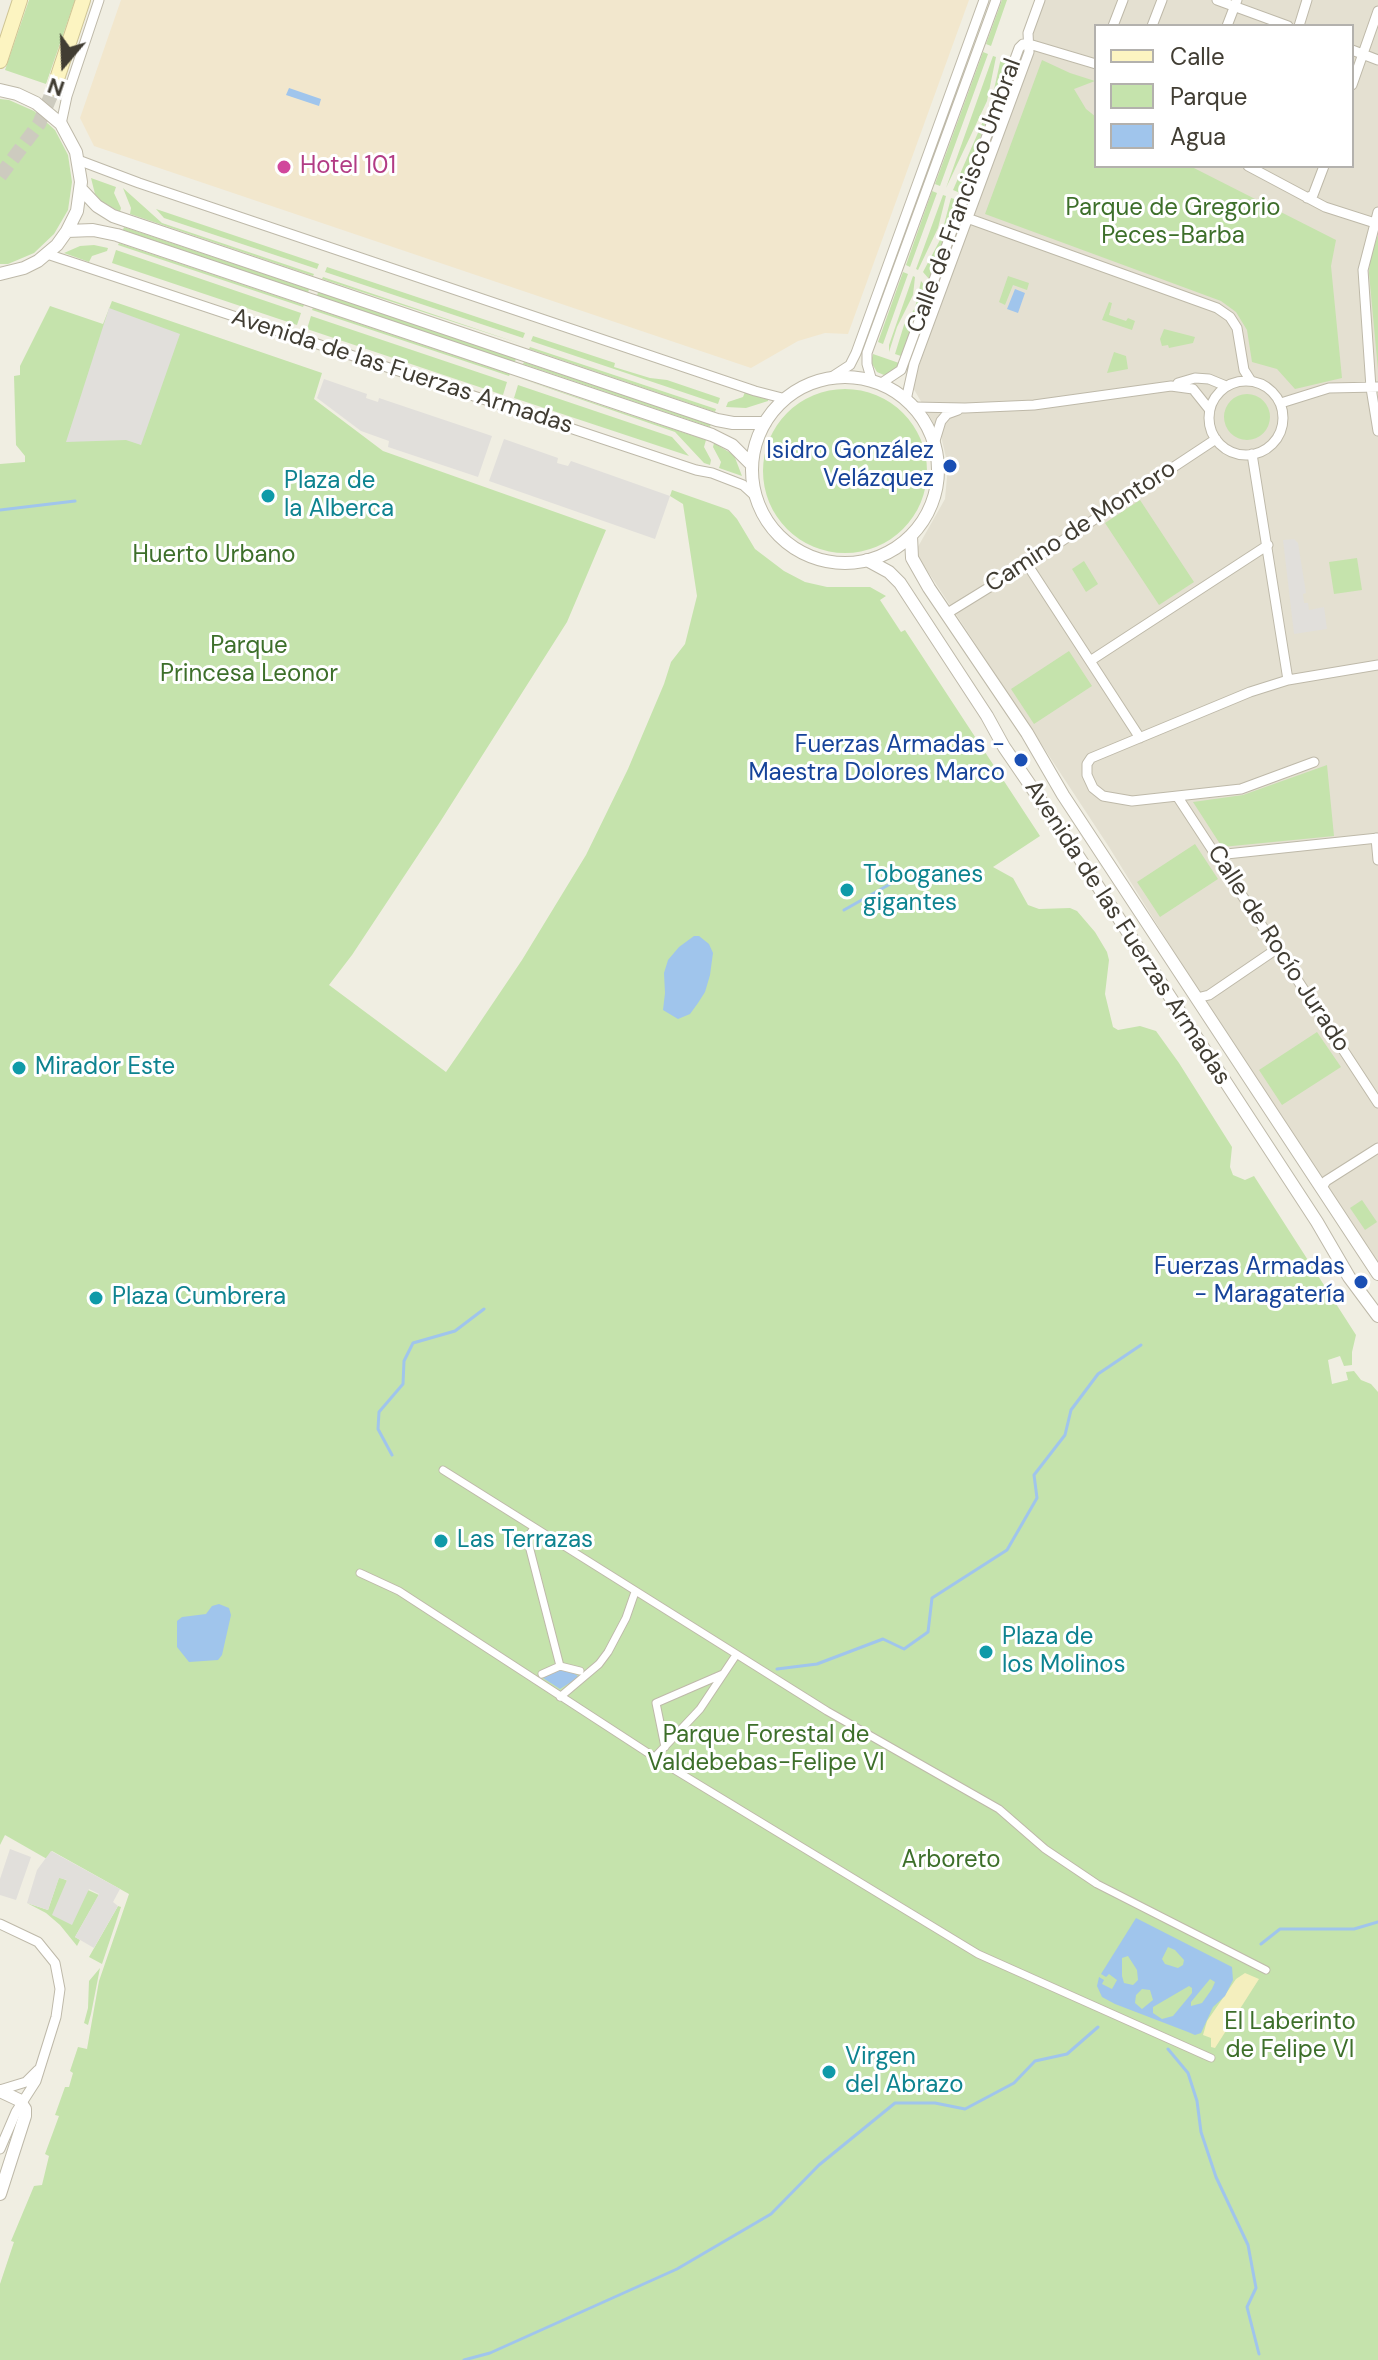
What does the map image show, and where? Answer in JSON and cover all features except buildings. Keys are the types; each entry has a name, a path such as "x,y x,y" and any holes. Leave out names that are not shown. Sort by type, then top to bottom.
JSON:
{"main road":[{"path":"0,61 20,0"},
{"path":"54,88 83,0"}],"street":[{"path":"61,124 67,96 99,0"},
{"name":"Calle de Francisco Umbral","path":"830,378 850,365 856,353 984,0"},
{"name":"Calle de Francisco Umbral","path":"909,404 908,381 1029,52 1029,44 1019,48 901,370 876,383 867,364 867,353 996,0"},
{"path":"1040,0 1028,33 1029,44 1094,63"},
{"path":"1114,24 1123,0"},
{"path":"1153,24 1162,0"},
{"path":"1217,0 1236,3 1283,24"},
{"path":"1300,24 1307,0"},
{"path":"1228,24 1236,3"},
{"path":"1354,79 1378,11"},
{"path":"1354,51 1378,60"},
{"path":"0,90 36,103 61,124 78,160 81,189 77,211 67,231 47,254 24,268 0,274"},
{"path":"78,160 165,192 786,399"},
{"path":"1252,168 1325,207 1377,223"},
{"path":"1307,198 1313,195 1323,168"},
{"path":"81,189 97,206 113,216 717,420 765,423"},
{"path":"1378,212 1363,270 1378,431"},
{"path":"967,218 1217,308 1230,317 1237,328 1244,370 1251,381"},
{"name":"Avenida de las Fuerzas Armadas","path":"67,231 93,230 117,235 697,430 732,445 752,465"},
{"name":"Avenida de las Fuerzas Armadas","path":"47,254 712,473 743,485 754,495"},
{"path":"851,377 876,383 909,404 926,424 934,444 938,466 936,486 927,514 911,536 886,554 867,560 836,563 800,552 771,528 754,495 752,465 765,423 773,410 808,384 851,377"},
{"path":"909,404 965,408 1034,405 1171,386 1195,378 1209,379 1226,386"},
{"path":"1251,381 1266,386 1281,403 1283,425 1279,436 1263,451 1252,454 1232,452 1216,439 1211,429 1209,409 1216,395 1226,386 1251,381"},
{"path":"1171,386 1193,389 1209,409"},
{"path":"1281,403 1329,388 1374,388"},
{"path":"934,444 941,421 947,414 965,408"},
{"name":"Camino de Montoro","path":"946,614 1216,439"},
{"path":"1252,454 1288,680"},
{"name":"Avenida de las Fuerzas Armadas","path":"911,536 915,565 946,614 1027,733 1063,795 1378,1274"},
{"path":"1090,661 1268,545"},
{"name":"Avenida de las Fuerzas Armadas","path":"867,560 889,572 900,583 1011,758 1317,1222 1344,1270 1378,1316"},
{"path":"1027,564 1140,738"},
{"path":"1314,762 1241,789 1132,801 1103,796 1093,788 1087,775 1087,764 1091,758 1250,692 1288,680 1378,665"},
{"name":"Calle de Rocío Jurado","path":"1177,796 1378,1103"},
{"path":"1217,855 1377,838 1378,860"},
{"path":"1197,998 1209,995 1278,948"},
{"path":"1321,1189 1324,1182 1378,1148"},
{"path":"443,1470 827,1711 999,1809 1045,1849 1097,1884 1266,1970"},
{"path":"534,1528 527,1538 560,1666"},
{"path":"360,1573 399,1591 655,1757 978,1954 1211,2058"},
{"path":"560,1697 599,1664 608,1652 626,1618 635,1592"},
{"path":"655,1757 700,1709 736,1655"},
{"path":"542,1674 560,1666 580,1671"},
{"path":"665,1747 656,1703 725,1673"},
{"path":"0,1924 38,1942 55,1963 60,1989 60,2001 36,2081 0,2149"},
{"path":"0,2091 26,2082 39,2067"},
{"path":"0,2091 22,2103 25,2111 0,2194"}],"shaded area":[{"path":"121,0 969,0 848,334 825,333 798,341 751,368 94,146 80,118"},
{"path":"1044,0 1378,0 1378,1273 1255,1083 1109,847 915,552 945,499 948,466 941,436 912,386"},
{"path":"109,308 180,334 141,445 126,440 66,442"},
{"path":"324,379 367,394 366,398 378,402 379,398 492,436 478,477 388,447 389,441 361,431 317,398"},
{"path":"504,439 558,458 557,463 568,466 571,461 670,496 655,539 489,481"},
{"path":"1294,539 1298,543 1306,593 1303,594 1304,603 1308,603 1309,610 1324,607 1327,629 1294,634 1283,540"},
{"path":"10,1849 31,1857 16,1900 0,1895 0,1879"},
{"path":"51,1851 120,1889 113,1902 118,1906 94,1948 75,1937 99,1894 89,1889 72,1925 52,1915 67,1880 59,1878 48,1910 27,1903 37,1870"}],"green space":[{"path":"29,0 75,0 46,84 5,70"},
{"path":"1002,0 1007,0 991,46 986,44"},
{"path":"983,52 988,54 940,186 935,184"},
{"path":"993,56 996,57 987,101 946,188"},
{"path":"1001,58 1008,61 960,193 953,190 991,103"},
{"name":"Parque de Gregorio Peces-Barba","path":"1042,60 1094,81 1074,89 1086,109 1094,115 1094,168 1194,168 1336,240 1331,266 1342,378 1295,389 1277,369 1252,362 1247,330 1236,312 1221,301 985,214"},
{"path":"0,99 34,111 55,130 68,155 72,182 68,210 54,234 34,253 8,264 0,264"},
{"path":"91,178 116,187 114,193 120,212 95,194"},
{"path":"123,188 162,223 314,274 130,214 131,208"},
{"path":"932,191 937,193 910,267 906,265"},
{"path":"943,195 946,196 938,228 918,270 916,269"},
{"path":"951,198 958,200 929,279 923,272 940,240"},
{"path":"156,209 319,264 317,269 164,218"},
{"path":"124,227 309,289 308,293 123,230"},
{"path":"1378,235 1378,370 1369,273"},
{"path":"119,243 304,305 118,245"},
{"path":"80,246 108,248 92,256 89,262 64,253"},
{"path":"116,250 301,313 297,325 112,263"},
{"path":"327,267 525,333 523,338 325,272"},
{"path":"903,272 908,274 883,344 878,342"},
{"path":"913,276 913,295 889,352 889,345"},
{"path":"1008,276 1029,283 1027,290 1013,285 1005,305 999,302"},
{"path":"323,277 521,344 322,279"},
{"path":"921,281 926,287 901,356 895,354 904,325 915,308"},
{"path":"318,292 516,358 515,362 317,296"},
{"name":"Parque Forestal de Valdebebas-Felipe VI","path":"112,301 322,373 314,399 383,451 606,530 567,622 440,822 329,985 446,1072 522,960 586,855 628,769 671,662 685,644 697,596 683,504 670,496 672,490 729,510 755,549 805,582 827,587 870,587 886,596 880,600 901,632 905,630 1040,836 993,867 1013,878 1028,905 1039,909 1070,908 1077,911 1095,932 1109,960 1105,994 1113,1027 1118,1030 1140,1026 1156,1031 1232,1147 1230,1167 1233,1175 1245,1180 1254,1176 1356,1335 1352,1365 1344,1366 1340,1356 1328,1360 1332,1384 1348,1380 1346,1372 1354,1371 1378,1392 1378,2360 0,2360 0,2284 14,2242 11,2241 34,2186 42,2185 49,2156 45,2154 59,2116 55,2115 65,2087 69,2087 73,2073 70,2071 78,2047 87,2049 99,1981 129,1894 52,1851 47,1859 5,1835 0,1845 0,464 25,462 25,456 16,445 14,376 20,375 20,366 50,306 103,324"},
{"path":"1109,302 1112,303 1109,315 1135,321 1132,330 1102,320"},
{"path":"313,308 510,374 312,310"},
{"path":"311,316 507,382 503,395 307,329"},
{"path":"1164,329 1195,337 1193,343 1169,348 1168,345 1162,346 1160,339"},
{"path":"533,336 615,363 614,367 720,398 718,404 531,341"},
{"path":"529,349 716,409 715,412"},
{"path":"1114,352 1126,356 1128,369 1107,373"},
{"path":"873,354 899,363 898,367 884,375 877,372 871,362"},
{"path":"523,364 711,424 710,427"},
{"path":"519,378 706,440 704,447 711,460 710,465 704,463 675,432"},
{"path":"518,385 672,437 689,456 514,398"},
{"path":"845,389 876,395 903,413 921,440 927,471 921,502 903,529 876,547 845,553 814,547 787,529 769,502 763,471 769,440 787,413 814,395"},
{"path":"745,392 768,401 746,408 726,407 728,402 743,397"},
{"path":"1247,394 1263,401 1270,417 1263,433 1247,440 1231,433 1224,417 1231,401"},
{"path":"714,443 734,455 742,476 719,468 721,462"},
{"path":"1140,500 1194,582 1159,605 1105,523"},
{"path":"1357,558 1362,590 1334,594 1329,562"},
{"path":"1084,561 1098,584 1086,592 1072,569"},
{"path":"1069,651 1092,686 1034,724 1011,689"},
{"path":"1327,765 1334,836 1222,847 1193,802 1243,795"},
{"path":"1195,844 1218,879 1160,917 1137,882"},
{"path":"1317,1032 1341,1067 1282,1105 1259,1070"},
{"path":"1362,1200 1377,1222 1365,1230 1350,1208"},
{"path":"59,1877 99,1895 75,1937 80,1940 77,1946 60,1925 27,1903 48,1910"},
{"path":"118,1906 121,1907 102,1964 89,1957"},
{"path":"100,1968 88,2025 84,2023 89,1981"}],"sand":[{"path":"1245,1973 1259,1979 1215,2048 1211,2047 1211,2038 1203,2035 1207,2021 1236,1979"}],"water":[{"path":"289,88 321,99 319,106 286,95"},
{"path":"1015,289 1025,293 1018,313 1007,309"},
{"path":"694,936 709,944 713,953 710,975 705,992 690,1014 678,1019 663,1010 664,973 668,960"},
{"path":"219,1604 229,1608 231,1615 222,1655 218,1660 189,1662 177,1647 177,1621 182,1617 206,1614 212,1606"},
{"path":"560,1670 571,1671 579,1677 560,1689 543,1678"},
{"path":"1136,1918 1232,1967 1233,1980 1225,1996 1213,2007 1201,2033 1195,2035 1102,1997 1097,1986 1099,1977 1104,1980 1102,1984 1112,1989 1117,1980 1109,1974 1106,1977 1101,1974","holes":["1168,1947 1184,1960 1178,1968 1165,1964 1162,1959","1128,1956 1137,1970 1138,1980 1133,1985 1124,1983 1122,1958","1210,1979 1215,1982 1202,2003 1191,2006","1189,1986 1192,1988 1192,1993 1173,2016 1162,2019 1153,2013 1153,2007","1142,1989 1150,1990 1153,2000 1142,2009 1135,2003 1136,1995"]}],"waterway":[{"path":"0,510 75,501"},
{"path":"844,910 899,879"},
{"path":"392,1455 378,1429 379,1412 403,1384 404,1361 413,1343 455,1331 484,1309"},
{"path":"777,1669 817,1664 883,1639 904,1649 928,1632 932,1598 1007,1550 1037,1498 1034,1475 1065,1435 1071,1410 1098,1374 1141,1345"},
{"path":"1261,1944 1280,1929 1354,1929 1378,1922"},
{"path":"464,2360 490,2353 677,2269 771,2214 819,2165 895,2103 935,2103 965,2109 1014,2083 1035,2061 1067,2054 1098,2027"},
{"path":"1168,2049 1188,2073 1197,2101 1201,2132 1216,2177 1248,2245 1256,2288 1247,2307 1259,2354"}],"tunnel":[{"path":"0,176 39,124 54,88"}],"place":[{"name":"Hotel 101","path":"284,167"},
{"name":"Isidro González Velázquez","path":"950,466"},
{"name":"Plaza de la Alberca","path":"268,496"},
{"name":"Fuerzas Armadas - Maestra Dolores Marco","path":"1021,760"},
{"name":"Toboganes gigantes","path":"847,890"},
{"name":"Mirador Este","path":"19,1068"},
{"name":"Fuerzas Armadas - Maragatería","path":"1361,1282"},
{"name":"Plaza Cumbrera","path":"96,1298"},
{"name":"Las Terrazas","path":"441,1541"},
{"name":"Plaza de los Molinos","path":"986,1652"},
{"name":"Virgen del Abrazo","path":"829,2072"}],"park label":[{"name":"Huerto Urbano","path":"214,556"},
{"name":"Parque Princesa Leonor","path":"249,661"},
{"name":"Arboreto","path":"951,1861"},
{"name":"El Laberinto de Felipe VI","path":"1290,2037"}]}
